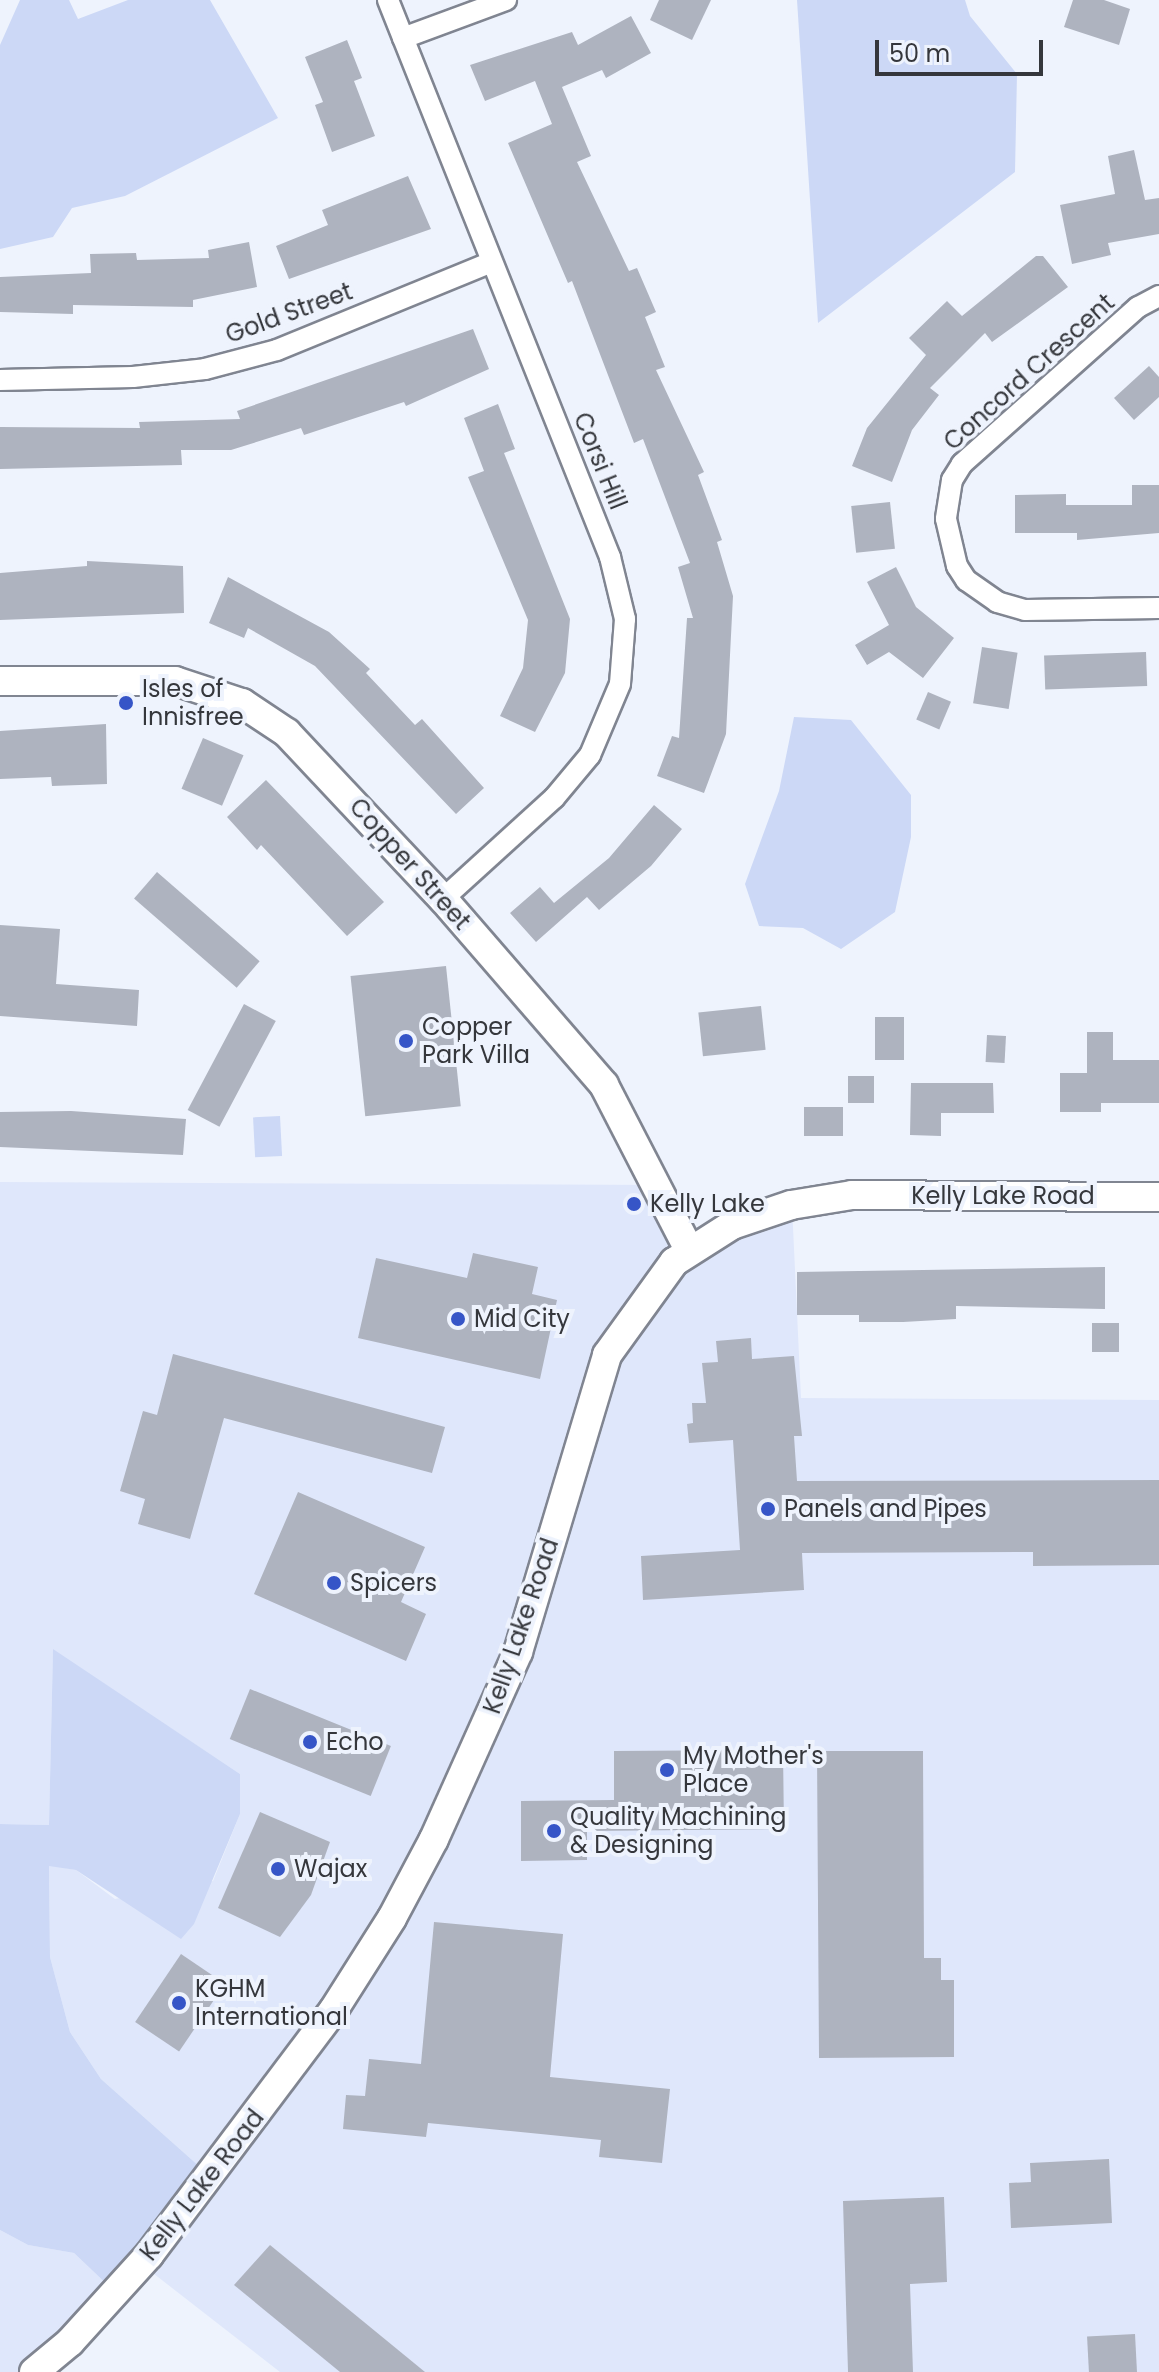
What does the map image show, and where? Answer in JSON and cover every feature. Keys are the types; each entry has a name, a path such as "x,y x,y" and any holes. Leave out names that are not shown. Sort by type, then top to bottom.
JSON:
{"street":[{"name":"Corsi Hill","path":"388,0 614,568 626,643 613,707 590,755 554,798 443,899"},
{"path":"403,38 506,0"},
{"name":"Gold Street","path":"0,380 133,377 226,364 277,350 492,262"},
{"name":"Concord Crescent","path":"1159,296 1138,307 962,464 952,480 946,519 957,566 966,580 997,602 1025,610 1159,608"},
{"name":"Copper Street","path":"0,681 146,678 209,690 242,703 303,746 443,899 604,1085 689,1250"},
{"name":"Kelly Lake Road","path":"34,2372 70,2342 149,2255 324,2023 392,1918 440,1827 518,1652 607,1355 650,1288 689,1250 732,1225 791,1205 852,1195 1159,1197"}],"shaded area":[{"path":"20,0 69,0 78,19 128,0 210,0 278,118 125,196 72,208 53,237 0,249 0,45"},
{"path":"797,0 965,0 970,16 1017,74 1015,172 818,323"},
{"path":"794,717 851,720 911,795 911,837 895,912 841,949 803,928 759,926 745,884 779,791"},
{"path":"280,1116 282,1156 255,1157 253,1117"},
{"path":"0,1182 655,1185 688,1252 792,1206 801,1398 1159,1400 1159,2372 280,2372 140,2263 209,2175 101,2079 70,2032 50,1957 49,1865 76,1870 115,1899 213,1881 240,1814 240,1774 53,1650 49,1825 0,1824"},
{"path":"53,1649 240,1774 240,1814 194,1924 181,1939 76,1870 49,1866 50,1957 70,2032 101,2079 209,2175 115,2292 74,2253 28,2245 0,2230 0,1824 49,1825"},
{"path":"0,2230 28,2245 74,2253 115,2292 31,2372 0,2372"}],"building":[{"path":"659,0 711,0 692,40 650,20"},
{"path":"1073,0 1104,0 1130,9 1119,45 1064,27"},
{"path":"631,16 651,53 606,78 602,70 562,87 591,156 577,162 629,271 637,268 656,312 645,317 665,367 656,370 704,472 698,475 722,540 717,542 733,596 726,734 704,793 657,776 672,736 679,738 687,618 693,618 678,567 690,563 643,439 634,443 572,281 568,283 508,143 552,124 535,81 485,101 470,65 572,32 578,45"},
{"path":"347,40 362,78 354,81 375,136 332,152 315,105 323,102 305,57"},
{"path":"1134,150 1145,200 1159,198 1159,234 1108,243 1111,255 1072,264 1060,205 1115,194 1108,156"},
{"path":"408,176 431,229 289,279 276,246 328,225 322,210"},
{"path":"249,242 257,287 193,300 193,307 73,305 73,314 0,312 0,277 91,273 90,254 136,253 137,260 209,258 208,250"},
{"path":"1036,256 1043,256 1068,287 992,342 985,333 930,388 939,395 912,430 892,482 852,466 867,428 926,355 909,338 947,301 962,316"},
{"path":"473,329 489,369 406,406 404,402 304,435 301,428 231,450 181,450 182,465 0,469 0,427 140,428 139,422 240,419 237,411"},
{"path":"1149,366 1159,377 1159,397 1134,420 1114,398"},
{"path":"498,404 515,449 504,453 570,619 565,673 535,732 500,716 523,668 528,620 468,477 484,471 464,418"},
{"path":"1132,485 1159,485 1159,533 1077,540 1077,533 1015,533 1015,495 1066,494 1066,505 1132,505"},
{"path":"890,502 895,549 856,553 851,506"},
{"path":"87,561 183,566 184,613 0,620 0,573 87,566"},
{"path":"896,567 916,607 954,638 923,678 889,652 867,665 855,645 889,625 867,582"},
{"path":"228,577 329,632 370,669 366,673 415,725 422,719 484,788 456,814 315,666 248,628 244,638 209,623"},
{"path":"982,647 1018,653 1009,709 973,703"},
{"path":"1146,652 1147,686 1045,690 1044,656"},
{"path":"928,692 951,702 939,729 916,720"},
{"path":"106,724 107,784 52,786 51,777 0,779 0,731"},
{"path":"203,738 244,755 222,806 182,789"},
{"path":"266,780 384,902 347,936 261,845 257,850 227,817"},
{"path":"654,805 682,829 651,866 599,910 587,897 536,942 510,913 540,887 554,903 609,858"},
{"path":"157,872 260,961 237,988 134,898"},
{"path":"0,925 60,929 56,984 139,990 137,1026 0,1016"},
{"name":"Copper Park Villa","path":"446,966 461,1106 365,1116 351,976"},
{"path":"244,1004 276,1021 219,1127 188,1110"},
{"path":"761,1006 766,1050 703,1056 698,1013"},
{"path":"875,1017 904,1017 904,1060 875,1060"},
{"path":"1087,1032 1113,1032 1113,1060 1159,1060 1159,1103 1101,1103 1101,1112 1060,1112 1060,1073 1087,1073"},
{"path":"987,1035 1006,1036 1005,1063 986,1062"},
{"path":"848,1076 874,1076 874,1103 848,1103"},
{"path":"911,1083 993,1083 994,1113 941,1113 941,1136 910,1135"},
{"path":"804,1107 843,1107 843,1136 804,1136"},
{"path":"71,1111 186,1119 183,1155 0,1147 0,1112"},
{"name":"Mid City","path":"473,1253 538,1267 532,1294 557,1300 540,1379 358,1338 376,1258 467,1278"},
{"path":"1105,1267 1105,1309 956,1306 956,1319 903,1322 859,1322 859,1315 797,1315 797,1272"},
{"path":"1092,1323 1119,1323 1119,1352 1092,1352"},
{"path":"751,1338 752,1359 794,1356 802,1436 794,1436 797,1481 1159,1480 1159,1565 1033,1566 1033,1552 802,1553 804,1590 643,1600 641,1556 740,1550 733,1440 689,1443 687,1424 693,1423 692,1403 706,1403 702,1363 718,1362 716,1341"},
{"path":"173,1354 445,1427 432,1473 224,1418 190,1539 138,1524 145,1499 120,1491 143,1411 157,1415"},
{"name":"Spicers","path":"298,1492 425,1547 401,1602 426,1614 406,1661 254,1594"},
{"name":"Echo","path":"250,1689 391,1746 371,1796 230,1739"},
{"path":"783,1750 784,1829 587,1831 587,1860 521,1861 521,1801 614,1800 614,1751"},
{"path":"817,1751 923,1751 924,1958 941,1958 941,1980 954,1980 954,2057 819,2058"},
{"name":"Wajax","path":"260,1812 330,1842 311,1895 280,1937 218,1908"},
{"path":"434,1922 563,1934 550,2077 670,2089 662,2163 599,2157 601,2140 428,2123 426,2137 343,2129 346,2095 365,2096 369,2059 421,2064"},
{"name":"KGHM International","path":"181,1954 225,1984 179,2052 135,2022"},
{"path":"1109,2159 1112,2223 1011,2228 1009,2183 1031,2182 1030,2163"},
{"path":"944,2197 947,2282 910,2284 913,2372 848,2372 843,2201"},
{"path":"270,2245 425,2372 340,2372 234,2285"},
{"path":"1135,2334 1137,2372 1089,2372 1087,2337"}],"place":[{"name":"Isles of Innisfree","path":"126,703"},
{"name":"Copper Park Villa","path":"406,1041"},
{"name":"Kelly Lake","path":"634,1204"},
{"name":"Mid City","path":"458,1319"},
{"name":"Panels and Pipes","path":"768,1509"},
{"name":"Spicers","path":"334,1583"},
{"name":"Echo","path":"310,1742"},
{"name":"My Mother's Place","path":"667,1770"},
{"name":"Quality Machining & Designing","path":"554,1831"},
{"name":"Wajax","path":"278,1869"},
{"name":"KGHM International","path":"179,2003"}]}
